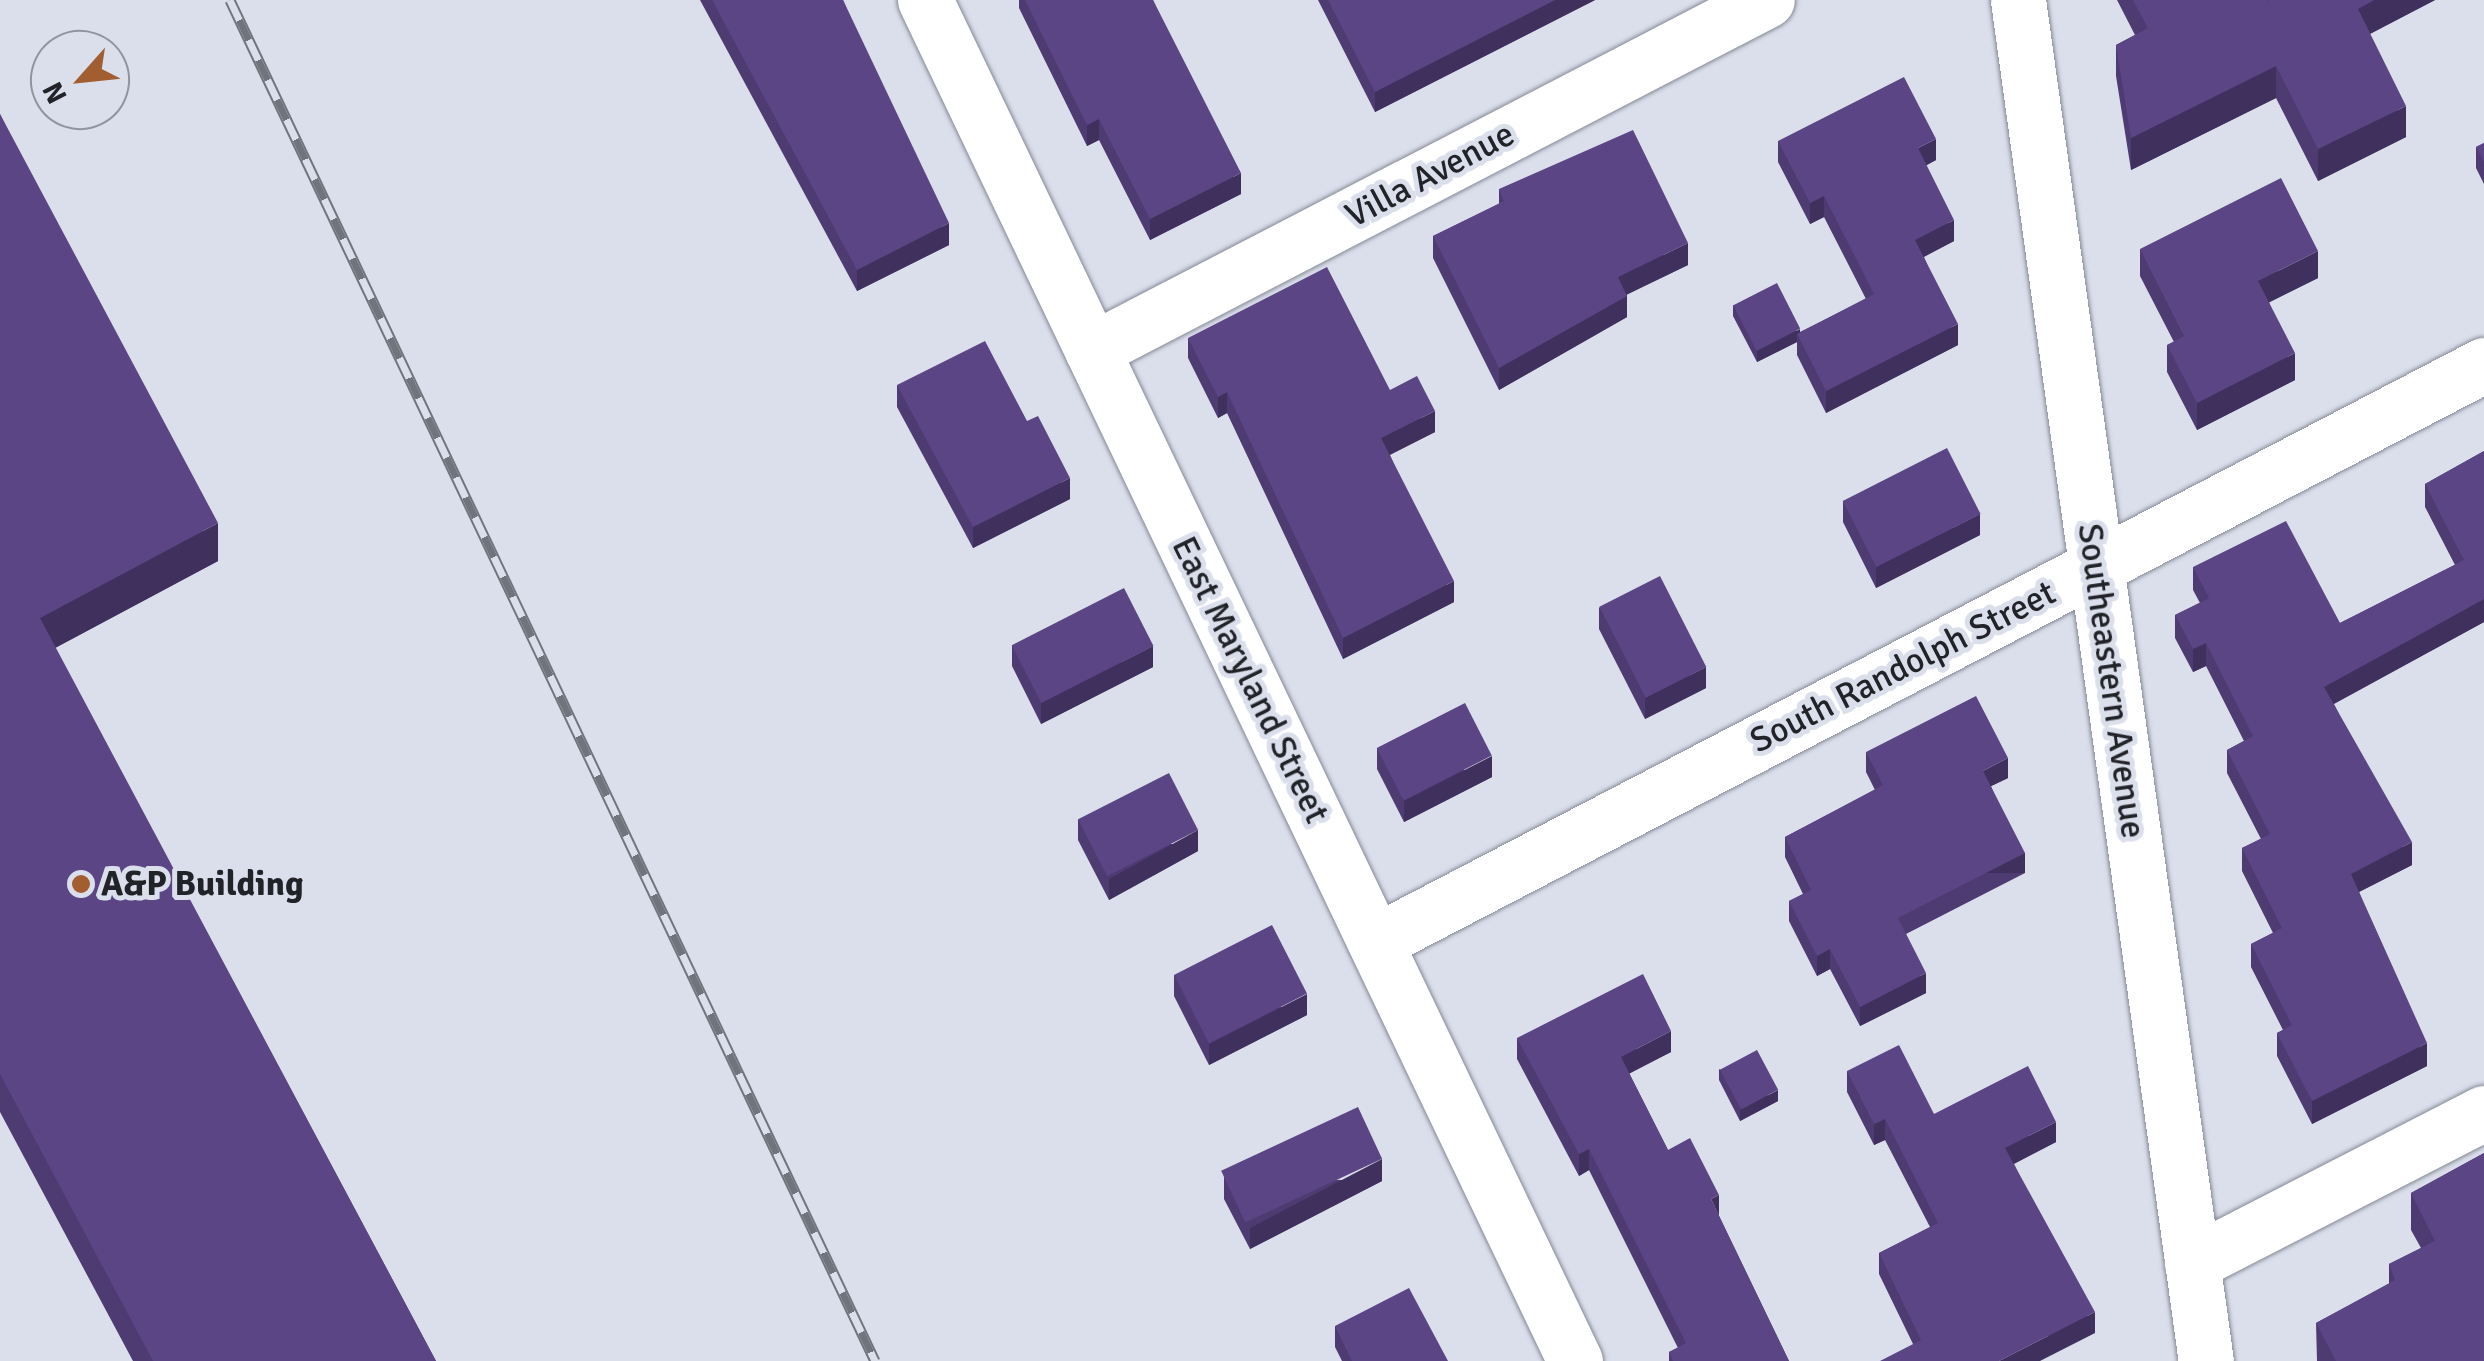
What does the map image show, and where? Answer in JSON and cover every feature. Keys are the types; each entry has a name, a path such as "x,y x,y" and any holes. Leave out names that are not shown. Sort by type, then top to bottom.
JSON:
{"street":[{"name":"East Maryland Street","path":"924,0 1575,1361"},
{"name":"Villa Avenue","path":"1092,350 1766,0"},
{"name":"Southeastern Avenue","path":"2018,0 2206,1361"},
{"name":"South Randolph Street","path":"1375,942 2484,365"},
{"path":"2192,1263 2484,1113"}],"building":[{"path":"712,0 843,0 949,223 857,270"},
{"path":"1025,0 1153,0 1241,173 1150,219 1099,119 1087,125"},
{"path":"1328,0 1555,0 1375,92"},
{"path":"2133,0 2374,0 2358,9 2406,106 2318,149 2276,66 2131,138 2116,45 2148,28"},
{"path":"1904,77 1936,139 1918,148 1954,220 1915,240 1958,324 1826,391 1797,334 1874,294 1824,196 1810,203 1778,141"},
{"name":"A&P Building","path":"0,114 218,523 40,618 436,1361 153,1361 0,1074"},
{"path":"1633,130 1688,243 1618,277 1627,296 1499,368 1433,236 1504,201 1499,189"},
{"path":"2484,143 2484,162 2476,147"},
{"path":"2281,178 2318,251 2258,281 2295,353 2197,403 2167,345 2184,336 2140,249"},
{"path":"1327,267 1390,390 1417,376 1435,411 1381,438 1454,581 1343,638 1227,392 1218,397 1188,338"},
{"path":"1777,283 1800,328 1756,351 1733,305"},
{"path":"985,341 1027,421 1038,416 1070,478 973,527 897,385"},
{"path":"1947,448 1981,514 1876,567 1843,501"},
{"path":"2484,451 2484,599 2324,687 2412,842 2351,874 2427,1043 2312,1101 2277,1033 2292,1025 2251,944 2282,928 2242,848 2270,834 2227,750 2253,736 2206,643 2193,649 2175,615 2209,598 2193,567 2286,521 2340,623 2464,560 2425,484"},
{"path":"1660,576 1706,667 1646,698 1599,607"},
{"path":"1124,588 1154,646 1041,703 1012,645"},
{"path":"1976,696 2008,758 1983,771 2025,853 1898,918 1926,973 1860,1007 1830,949 1817,956 1789,901 1811,890 1785,837 1883,785 1866,752"},
{"path":"1465,703 1492,756 1404,801 1377,748"},
{"path":"1169,773 1198,830 1107,876 1078,819"},
{"path":"1272,925 1307,994 1209,1044 1174,975"},
{"path":"1643,974 1671,1031 1621,1057 1668,1150 1690,1138 1719,1195 1711,1199 1789,1361 1673,1361 1669,1352 1686,1343 1589,1149 1579,1154 1517,1038"},
{"path":"1899,1045 1934,1114 2028,1066 2056,1122 2005,1148 2095,1312 1999,1361 1880,1361 1921,1340 1879,1253 1938,1223 1885,1119 1874,1124 1847,1071"},
{"path":"1757,1050 1778,1090 1741,1109 1720,1070"},
{"path":"1358,1107 1382,1159 1245,1222 1221,1171"},
{"path":"2484,1153 2484,1361 2336,1361 2316,1323 2395,1280 2389,1264 2435,1241 2411,1193"},
{"path":"1409,1288 1448,1361 1352,1361 1335,1326"}],"railway":[{"path":"230,0 875,1361"}],"place":[{"name":"A&P Building","path":"81,884"}]}
